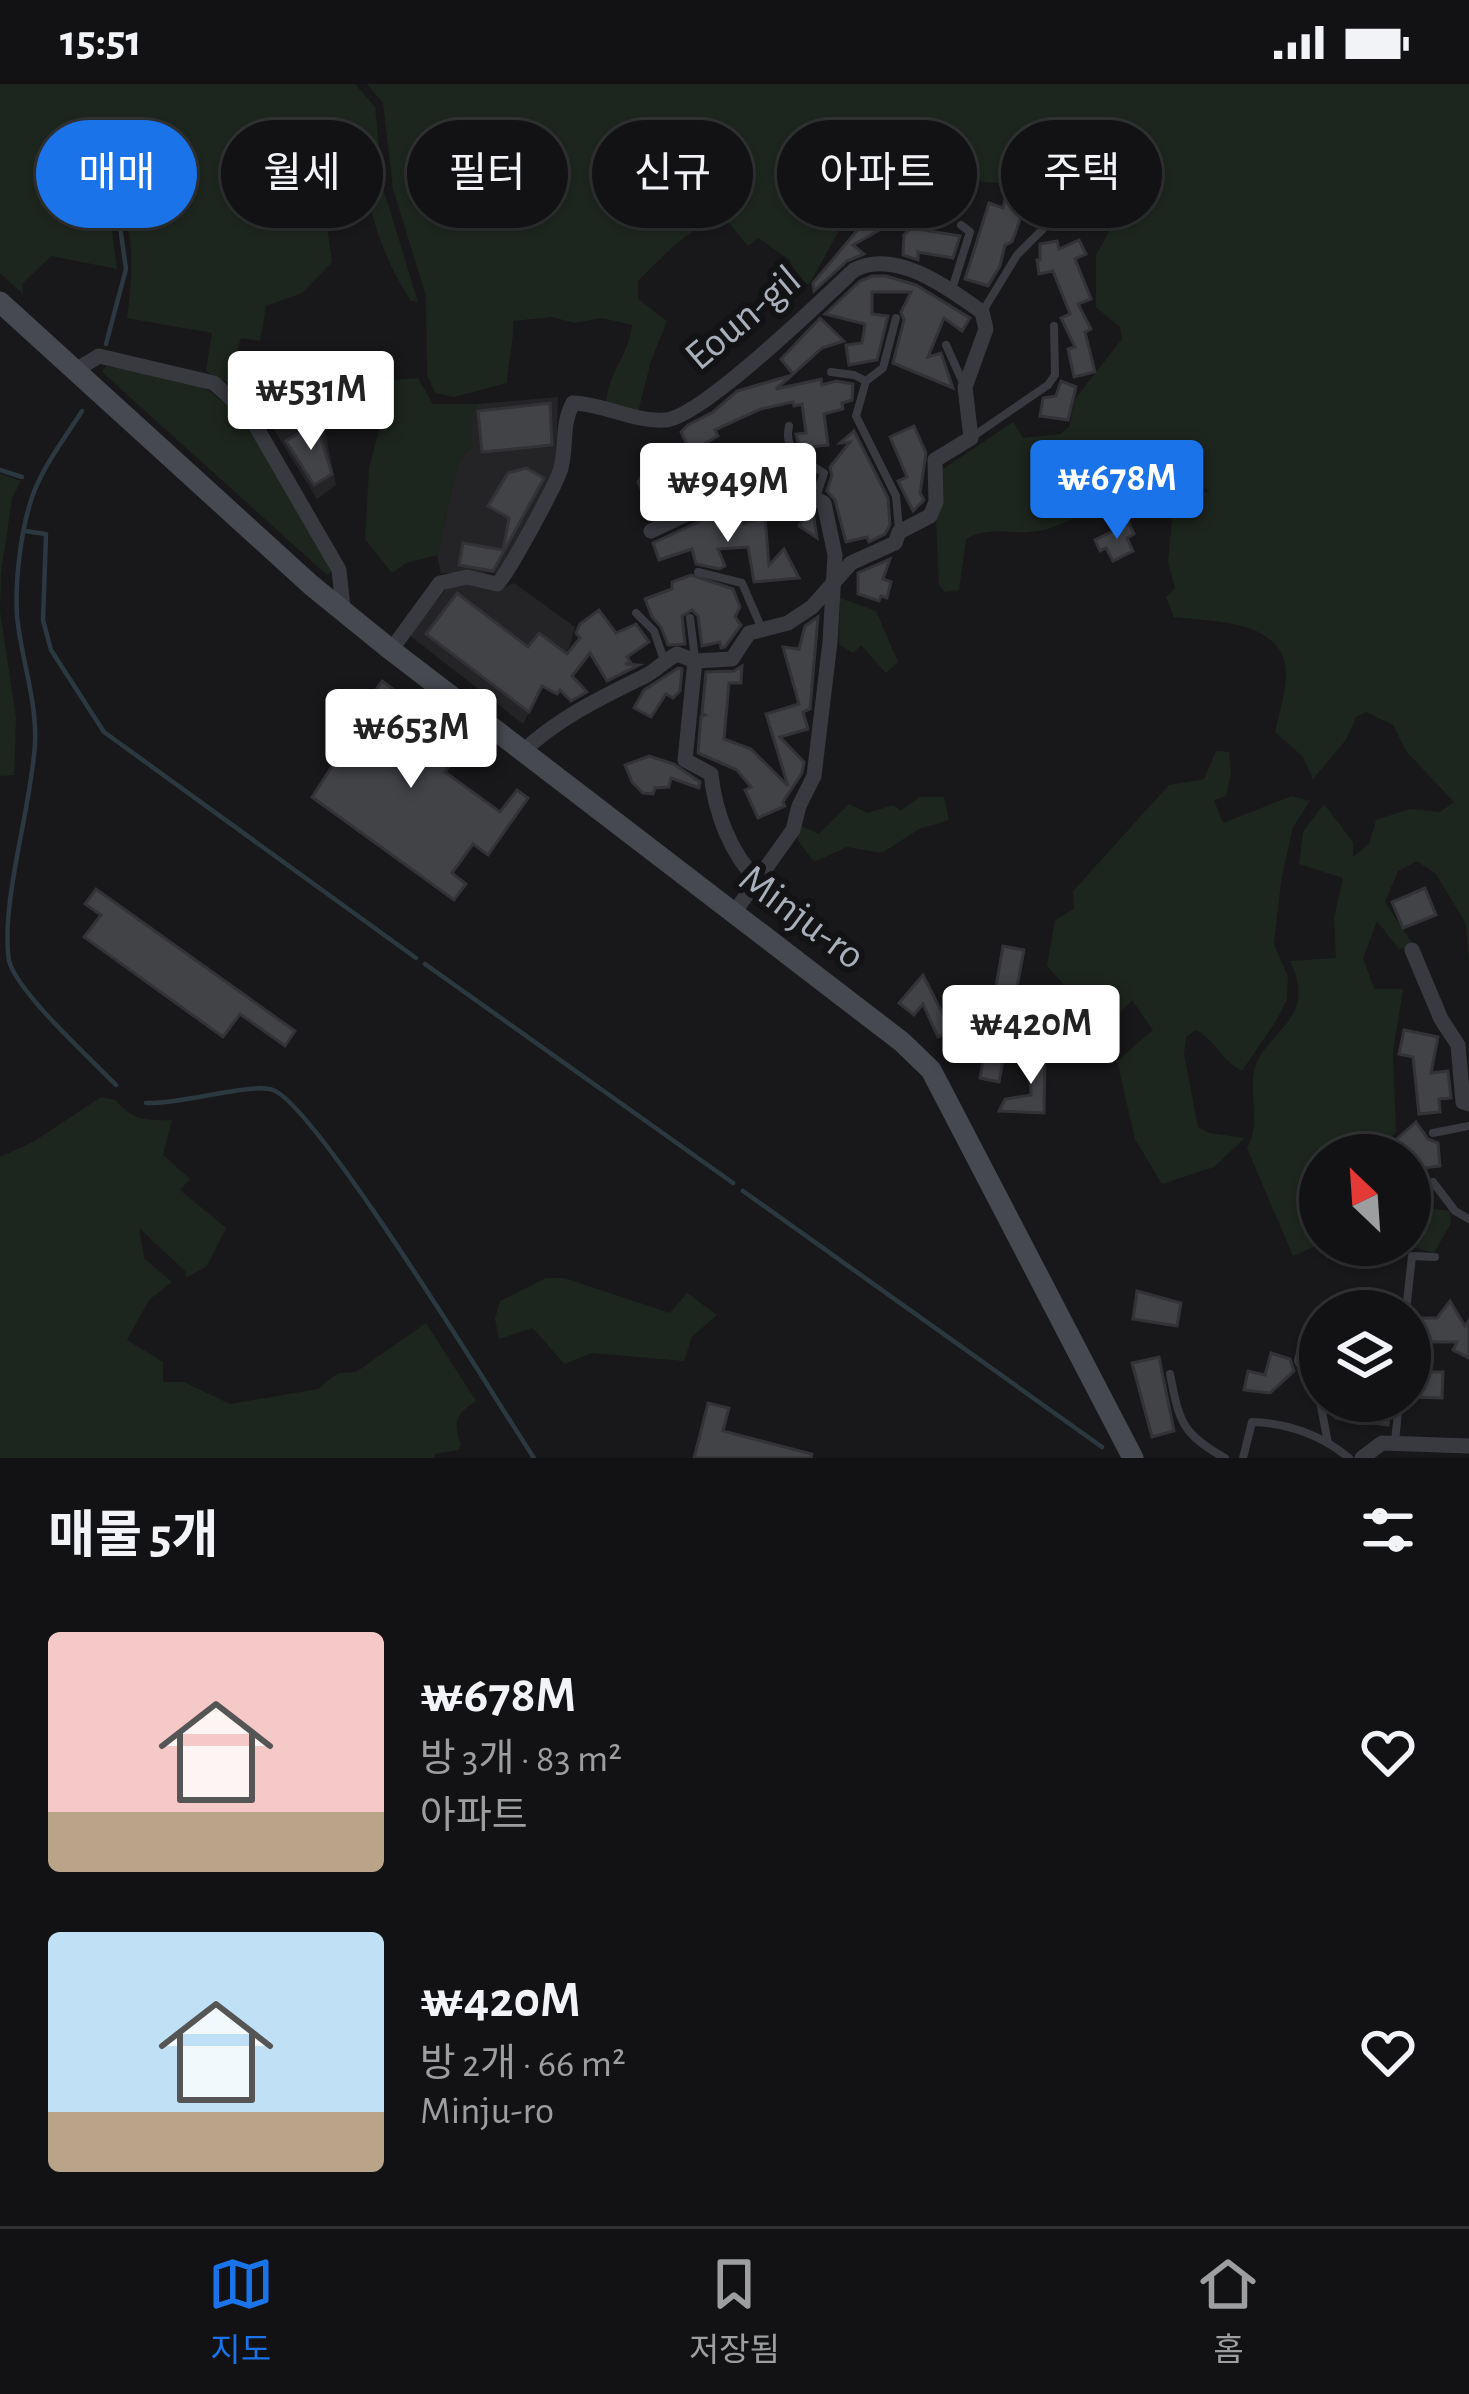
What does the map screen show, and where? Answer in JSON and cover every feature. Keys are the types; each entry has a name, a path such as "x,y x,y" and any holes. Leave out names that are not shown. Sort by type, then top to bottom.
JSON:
{"main road":[{"name":"Minju-ro","path":"0,302 391,650 902,1042 931,1070 1133,1458"}],"street":[{"name":"Eoun-gil","path":"391,650 440,583 467,577 497,584 508,575 561,469 565,417 573,404 644,420 672,420 746,370 867,263 904,267 952,290 982,312"},
{"path":"521,753 547,729 616,687 650,674 677,654 695,661 732,658 749,633 788,623 812,607 851,563 895,543 899,532 930,516 936,502 935,460 971,438 965,386 986,329 982,312"},
{"path":"76,370 99,356 214,383 250,416 316,525 339,571 343,608"},
{"path":"650,531 767,476 824,503 831,525 834,580 814,776 793,830 733,914"},
{"path":"695,661 685,760 711,774 714,806 745,868 758,880"},
{"path":"1412,950 1457,1045 1463,1102 1469,1104"},
{"path":"1363,1458 1375,1446 1394,1443 1469,1447"}],"lane":[{"path":"952,290 970,232 965,228"},
{"path":"982,312 1017,255 1044,228"},
{"path":"896,318 884,368 866,382 856,416 896,496 899,532"},
{"path":"971,438 1048,385 1055,374 1054,326"},
{"path":"946,345 965,386"},
{"path":"830,372 866,382"},
{"path":"789,426 789,449 824,473 816,497"},
{"path":"731,450 767,476"},
{"path":"698,572 742,583 761,628"},
{"path":"636,613 654,631 664,660"},
{"path":"690,618 695,661"},
{"path":"1433,1132 1469,1126"},
{"path":"1433,1182 1455,1210 1469,1219"},
{"path":"1408,1290 1412,1256 1435,1256"},
{"path":"1170,1374 1184,1429 1225,1458"},
{"path":"1243,1458 1252,1422 1280,1423 1328,1443 1349,1458"},
{"path":"1324,1422 1328,1443"},
{"path":"1394,1443 1397,1422"}],"shaded area":[{"path":"0,84 355,84 375,107 376,120 221,120 221,228 327,228 332,262 302,293 266,306 260,341 241,338 226,382 206,371 212,333 127,318 131,285 128,228 197,228 197,120 36,120 36,228 112,228 117,269 51,256 22,284 23,294 0,273"},
{"path":"367,84 1469,84 1469,964 1466,924 1436,874 1417,861 1398,871 1385,902 1414,946 1399,949 1377,921 1363,958 1374,989 1403,989 1393,1052 1396,1132 1299,1134 1299,1253 1293,1256 1247,1148 1253,1129 1254,1072 1267,1046 1294,1012 1298,998 1290,961 1336,958 1334,918 1343,878 1299,864 1303,832 1324,804 1353,842 1353,857 1369,844 1376,820 1410,809 1440,812 1454,802 1406,751 1393,725 1366,712 1356,717 1346,740 1313,779 1303,757 1275,732 1286,676 1283,657 1274,643 1245,627 1174,617 1166,597 1175,588 1168,562 1172,520 1167,510 1209,491 1193,479 1102,506 1047,529 974,535 966,539 959,590 945,592 939,585 936,519 943,498 943,469 1013,422 1023,438 1060,434 1069,427 1075,399 1122,339 1120,327 1096,307 1096,255 1111,228 1162,228 1162,120 1001,120 1001,183 983,182 977,176 977,120 777,120 777,228 840,228 810,283 773,296 793,268 790,260 758,238 748,246 733,228 753,228 753,120 592,120 592,228 700,228 638,281 638,299 667,321 637,416 606,404 632,325 602,318 574,323 552,317 513,321 507,383 454,397 435,393 427,374 426,296 393,189 383,103"},
{"path":"383,188 418,302 411,301 377,228 383,228"},
{"path":"290,358 348,374 335,409 323,420 336,485 317,499 263,412 226,382 227,378 267,398 276,361"},
{"path":"106,366 191,383 232,410 281,476 331,572 327,575 102,372"},
{"path":"418,378 433,404 478,404 470,418 471,447 458,462 437,555 406,563 392,573 365,539 369,469 392,380"},
{"path":"558,397 556,468 503,573 441,573 437,555 458,462 471,447 470,418 478,404"},
{"path":"0,474 21,481 12,498 0,611"},
{"path":"471,582 498,590 514,583 575,627 569,648 523,724 409,635 448,587"},
{"path":"840,598 876,611 898,662 886,673 861,645 853,653 839,644"},
{"path":"0,611 16,718 14,775 0,776"},
{"path":"1216,751 1229,752 1226,796 1214,800 1223,823 1292,796 1310,801 1293,827 1281,881 1274,944 1288,977 1287,999 1242,1071 1196,1030 1186,1037 1184,1054 1198,1127 1245,1138 1214,1167 1162,1184 1135,1139 1117,1061 1153,1030 1132,1000 1098,1037 1068,1011 1065,986 1047,966 1055,920 1074,909 1073,891 1169,785 1204,779"},
{"path":"920,797 944,797 949,820 919,829 882,853 847,847 814,862 797,839 801,826 819,834 849,804 867,813 894,805 900,811"},
{"path":"101,1097 116,1100 141,1118 172,1120 163,1155 190,1179 180,1190 226,1228 207,1266 186,1278 185,1271 139,1228 144,1258 172,1282 149,1300 127,1340 163,1362 163,1382 184,1382 230,1404 318,1389 338,1373 356,1372 426,1323 476,1401 458,1419 458,1450 434,1458 0,1458 0,1157 33,1142"},
{"path":"1431,1209 1450,1211 1451,1223 1434,1253"},
{"path":"546,1278 564,1278 670,1313 687,1293 717,1315 692,1337 684,1361 592,1353 564,1364 533,1328 499,1339 495,1319 500,1301"}],"building":[{"path":"989,203 1001,207 1001,228 1017,228 988,286 965,279"},
{"path":"859,228 883,228 853,245 864,254 847,261 814,291 813,283"},
{"path":"911,228 960,236 953,258 918,252 918,260 903,255 904,235"},
{"path":"1079,240 1086,254 1075,259 1091,299 1078,304 1091,329 1085,332 1095,372 1074,377 1068,349 1075,347 1061,318 1070,314 1053,271 1039,274 1037,260 1040,244 1057,241 1059,249"},
{"path":"872,276 916,285 970,318 962,331 944,318 928,357 941,353 953,388 893,363 904,320 901,312 911,292 872,292 872,314 888,316 877,360 849,365 846,345 862,343 865,324 825,314 860,281"},
{"path":"820,318 844,341 822,348 793,374 781,359"},
{"path":"292,362 342,378 324,414 305,405 315,386 288,376"},
{"path":"792,375 776,389 821,379 822,385 853,384 852,400 842,403 843,409 824,414 828,445 799,445 796,434 806,433 802,404 761,409 715,430 718,436 704,444 748,472 706,492 703,485 658,504 646,500 638,482 644,472 679,466 676,461 692,455 681,432 688,425 737,391"},
{"path":"1061,381 1076,387 1068,420 1040,416 1043,398 1056,396"},
{"path":"550,403 552,445 482,452 478,411"},
{"path":"316,422 332,474 314,485 286,441"},
{"path":"914,426 926,453 920,493 924,500 913,511 898,481 907,477 890,437"},
{"path":"854,431 888,498 890,525 885,534 869,542 867,537 846,542 835,500 827,491 830,467 850,442 840,443"},
{"path":"526,468 544,478 493,571 459,565 463,543 503,550 509,518 488,506 508,473"},
{"path":"774,493 813,511 817,538 799,526 802,521 769,504"},
{"path":"735,505 743,524 765,517 769,565 784,549 799,578 754,582 748,547 718,549 725,566 719,569 696,564 692,549 659,560 653,543"},
{"path":"1129,523 1134,534 1127,538 1133,551 1113,561 1095,540"},
{"path":"890,559 883,579 891,582 887,598 881,596 879,601 858,594 858,573"},
{"path":"691,575 733,589 740,607 735,617 741,625 725,647 720,642 702,646 698,616 692,610 682,616 685,644 668,645 652,617 645,599 672,589 672,582"},
{"path":"457,593 528,647 539,633 567,654 580,638 576,633 580,624 599,610 616,633 636,624 649,642 627,657 631,663 625,664 639,665 607,681 590,653 572,676 587,692 571,701 560,690 557,694 542,686 529,712 426,634"},
{"path":"818,617 810,709 803,712 808,729 780,737 804,762 802,773 783,802 785,806 758,818 745,790 751,787 737,770 698,753 706,672 734,671 742,666 741,683 729,683 724,739 751,749 788,786 766,714 799,704 783,647 799,649 805,626"},
{"path":"682,669 680,691 673,698 666,694 651,717 634,708 644,690"},
{"path":"382,681 467,742 445,772 500,812 517,790 528,798 488,855 473,844 452,873 466,884 454,900 312,797 342,751 337,747"},
{"path":"649,756 674,764 700,782 699,788 671,778 669,787 643,793 625,765"},
{"path":"1425,888 1436,915 1403,928 1392,902"},
{"path":"96,889 295,1031 285,1046 240,1014 223,1037 84,937 101,915 85,904"},
{"path":"1003,946 1024,950 999,1082 980,1078"},
{"path":"923,975 951,1030 938,1037 923,1004 914,1015 899,1003"},
{"path":"1404,1030 1438,1037 1431,1073 1448,1071 1451,1098 1439,1099 1440,1112 1419,1114 1413,1057 1399,1054"},
{"path":"1030,1047 1045,1054 1044,1113 999,1111 1005,1099 1031,1095 1030,1062 1024,1059"},
{"path":"1416,1122 1424,1134 1402,1134"},
{"path":"1431,1140 1438,1143 1440,1166 1431,1167"},
{"path":"1137,1291 1181,1303 1177,1326 1133,1319"},
{"path":"1450,1301 1465,1326 1469,1320 1469,1358 1453,1350 1457,1342 1431,1342 1431,1318 1437,1318"},
{"path":"1271,1353 1290,1359 1294,1371 1270,1393 1244,1390 1248,1371 1265,1375"},
{"path":"1159,1357 1174,1431 1152,1437 1132,1363"},
{"path":"1431,1372 1443,1372 1442,1398 1431,1398"},
{"path":"708,1403 729,1408 723,1431 812,1454 811,1458 694,1458"}],"waterway":[{"path":"106,344 126,269 120,228"},
{"path":"82,411 38,481 21,547 17,616 35,743 7,938 9,961 26,990 116,1085"},
{"path":"0,470 22,477"},
{"path":"25,531 46,534 43,620 51,650 104,732 416,958"},
{"path":"425,964 733,1183"},
{"path":"146,1103 263,1088 273,1090 295,1108 365,1198 534,1458"},
{"path":"743,1191 1102,1447"}]}
